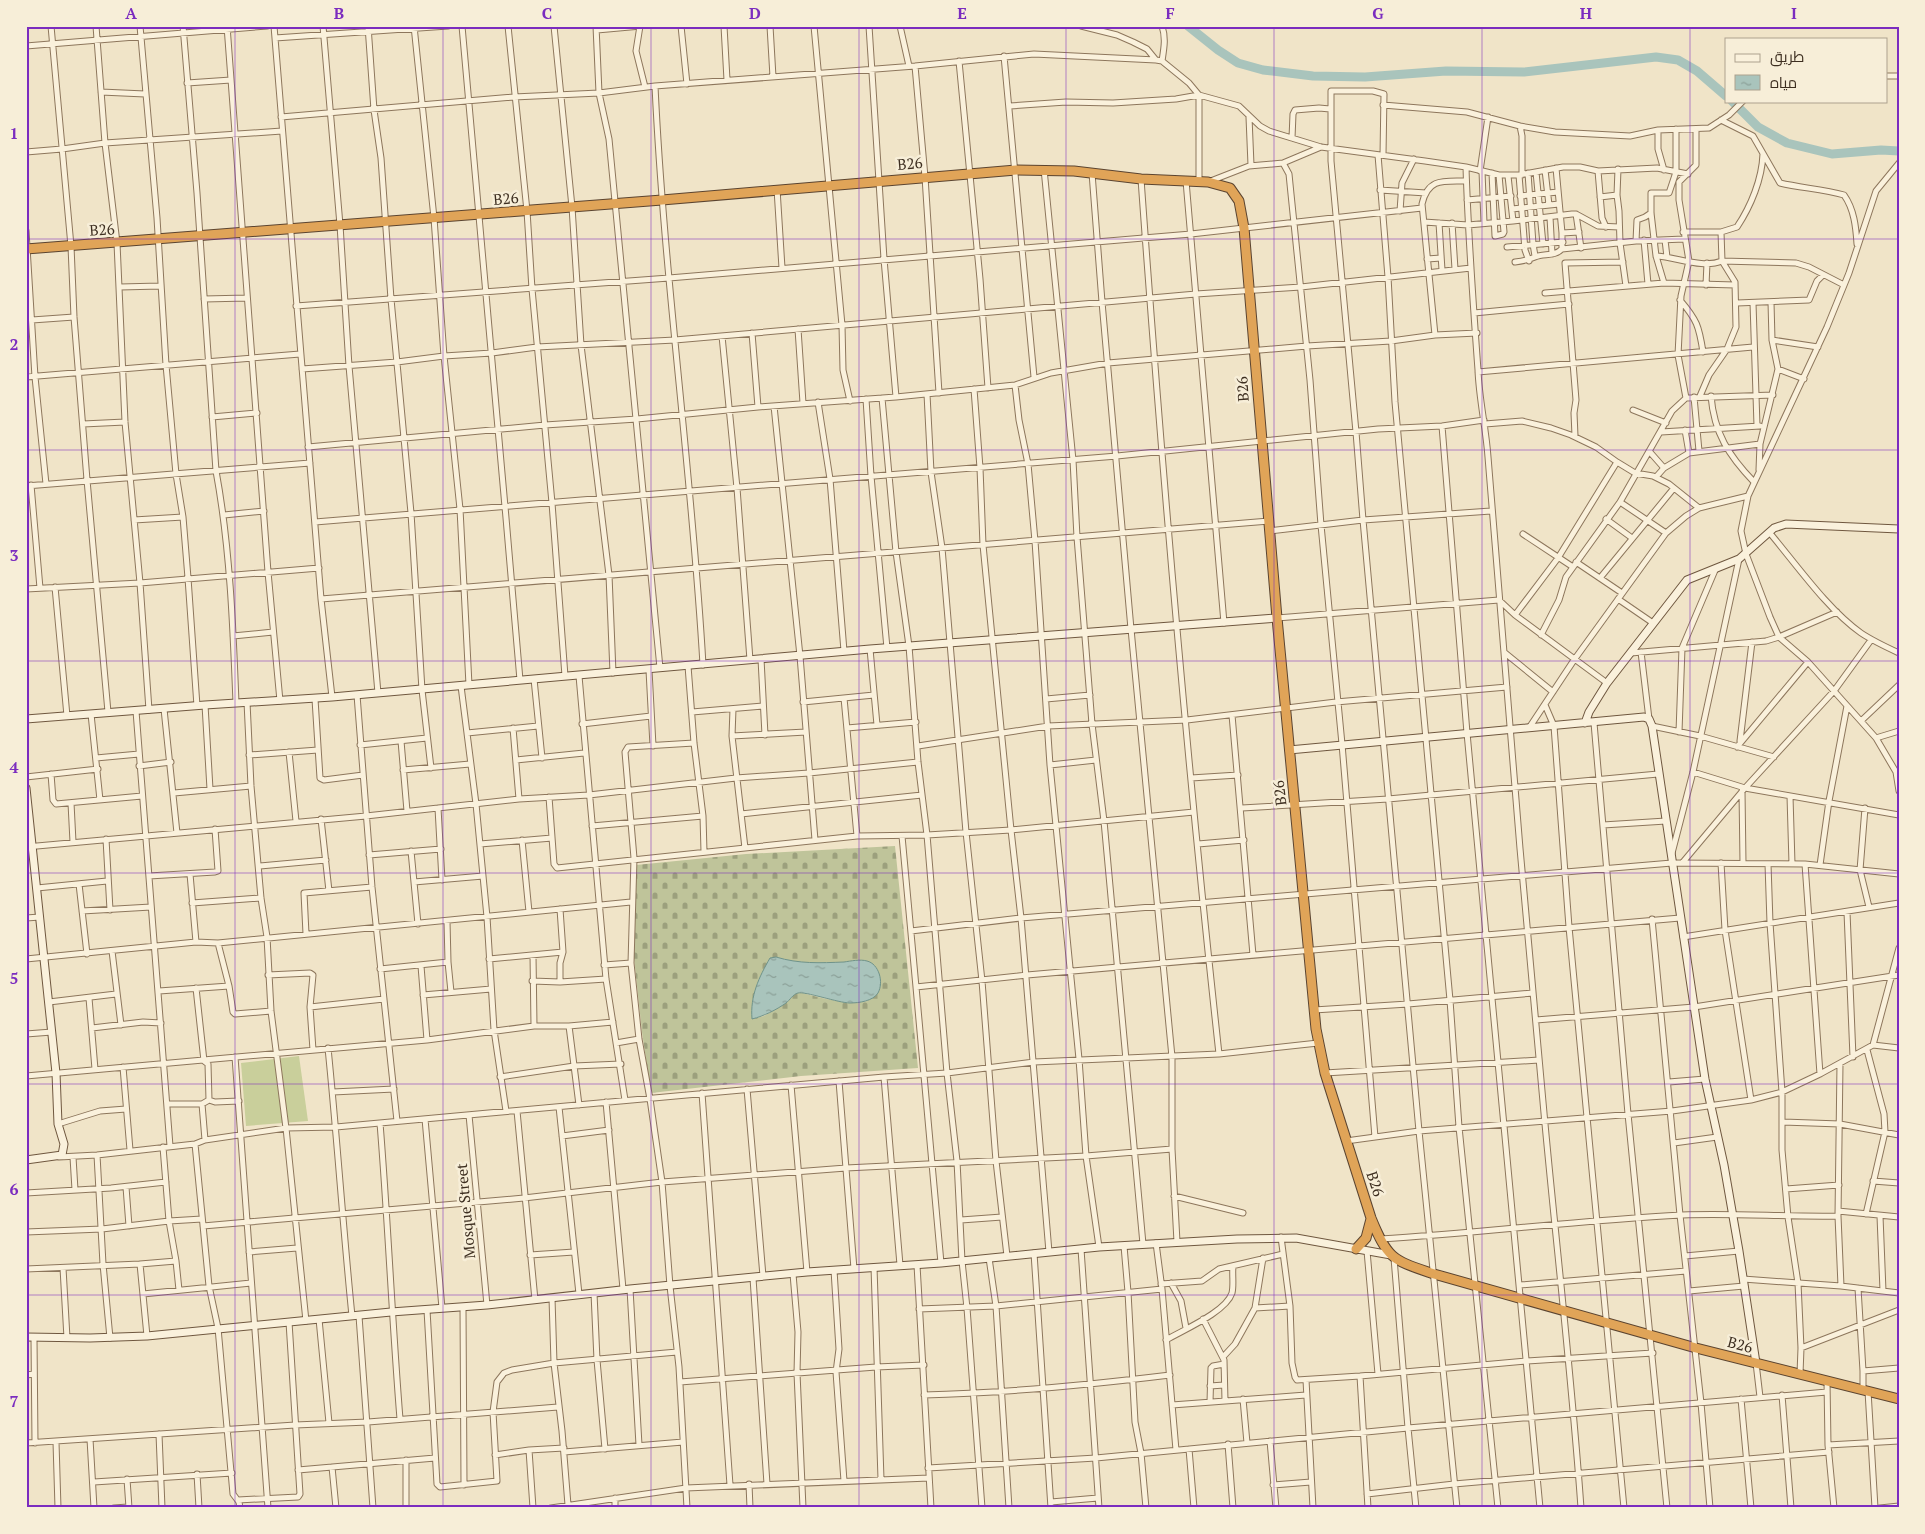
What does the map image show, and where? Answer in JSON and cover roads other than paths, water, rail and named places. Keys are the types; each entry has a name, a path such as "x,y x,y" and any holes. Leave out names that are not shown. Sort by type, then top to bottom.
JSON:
{"highway":[{"name":"B26","path":"27,249 616,204 1016,170 1044,169 1092,172 1141,179 1203,182 1225,186 1233,190 1239,201 1244,228 1261,442 1313,1010 1325,1073 1371,1218 1380,1239 1392,1257 1402,1263 1434,1274 1696,1348 1899,1399"},
{"path":"1356,1249 1366,1238 1371,1218"}],"street":[{"path":"51,26 71,246 78,374 108,712"},
{"path":"96,26 105,143 117,243 125,422 140,583 149,710"},
{"path":"140,26 158,240 166,366 210,789"},
{"path":"183,26 216,471 224,515 230,575 236,703"},
{"path":"26,46 267,26"},
{"path":"274,26 321,599 332,697"},
{"path":"323,26 340,225 349,366 378,693"},
{"path":"275,38 368,29 448,26"},
{"path":"462,26 481,214 486,292 520,680"},
{"path":"508,26 527,211 565,676"},
{"path":"554,26 572,207 580,345 609,575 613,673"},
{"path":"646,87 636,52 641,26 596,28 599,93 609,139 616,204 660,668"},
{"path":"681,26 687,84"},
{"path":"724,26 727,80"},
{"path":"770,26 773,77"},
{"path":"814,26 830,185 844,370 850,401"},
{"path":"870,26 884,260 896,397"},
{"path":"900,26 912,66 925,177 939,392"},
{"path":"1081,26 1117,35 1147,49 1189,83 1199,95 1203,182 1251,165 1283,162 1321,147"},
{"path":"1159,60 1165,46 1162,26"},
{"path":"227,28 268,572 280,701"},
{"path":"414,28 434,218 444,356 460,509 469,685"},
{"path":"368,29 374,110 382,158 391,299 405,438 417,590 422,690 431,768"},
{"path":"281,117 514,97 599,93 656,86 912,66 1004,56 1053,54 1159,60"},
{"path":"1004,56 1034,377"},
{"path":"960,61 978,252 988,388"},
{"path":"187,83 231,80"},
{"path":"656,86 662,200 697,568 703,665"},
{"path":"1457,1508 1429,1236 1372,610 1362,520 1356,432 1330,148 1330,92 1332,90 1373,91 1382,93 1384,96 1380,190 1388,276 1397,429 1407,517 1413,606 1450,1000 1459,1127 1498,1508"},
{"path":"101,92 145,94"},
{"path":"1010,106 1066,102 1113,103 1176,99 1199,95 1239,106 1269,131 1321,147 1466,167 1508,176 1556,168 1580,167 1598,171 1642,168 1688,174"},
{"path":"1384,105 1467,112 1520,126 1555,132 1630,136 1658,130 1709,128 1742,102"},
{"path":"1292,138 1292,114 1295,110 1330,108"},
{"path":"1250,117 1251,165"},
{"path":"1484,223 1481,171 1488,117"},
{"path":"1721,120 1753,136 1780,183 1821,189 1844,195 1849,202 1854,220 1857,248"},
{"path":"1520,126 1522,136 1520,196 1526,255 1529,261"},
{"path":"1664,283 1656,256 1651,213 1651,193 1669,193 1676,172 1676,129"},
{"path":"1686,398 1678,355 1680,300 1689,261 1683,232 1679,182 1696,165 1696,129"},
{"path":"1658,130 1658,149 1664,170"},
{"path":"26,152 105,143 282,132"},
{"path":"1683,232 1720,232 1737,227 1748,210 1763,164 1763,154"},
{"path":"1400,211 1404,177 1414,159"},
{"path":"1283,162 1289,174 1307,346 1328,614 1342,744 1375,1137"},
{"path":"1899,163 1876,191 1844,285 1818,347 1748,496 1741,531 1746,554 1780,638 1808,662 1876,738 1896,772 1899,792"},
{"path":"1466,167 1478,372 1485,422 1491,511 1544,1121 1560,1281 1570,1358 1581,1508"},
{"path":"1515,262 1529,261 1536,256 1557,254 1562,249 1563,242 1556,168"},
{"path":"1044,169 1073,460 1077,537 1092,724 1104,821 1116,968 1127,1059 1133,1152 1143,1244"},
{"path":"1618,169 1617,195 1620,243 1626,286"},
{"path":"1545,170 1549,205"},
{"path":"1598,171 1602,218 1606,227"},
{"path":"1092,172 1131,629 1172,1057 1172,1150 1177,1242"},
{"path":"1536,172 1543,244"},
{"path":"1492,173 1495,236 1504,234 1500,175"},
{"path":"1528,174 1533,244 1536,256"},
{"path":"1508,176 1513,222"},
{"path":"1141,179 1168,530 1219,1054"},
{"path":"1186,181 1224,623"},
{"path":"1434,335 1422,208 1426,193 1435,183 1466,181"},
{"path":"777,189 782,268"},
{"path":"1380,190 1426,193"},
{"path":"1520,196 1558,192"},
{"path":"1600,197 1617,195"},
{"path":"1467,200 1511,196"},
{"path":"1512,209 1559,204"},
{"path":"296,306 669,278 1191,234 1294,224 1422,208"},
{"path":"1483,212 1502,210"},
{"path":"1636,241 1637,220 1651,213"},
{"path":"1424,222 1468,225 1513,222 1576,214 1592,224 1619,227"},
{"path":"1576,214 1581,248"},
{"path":"1550,217 1552,254"},
{"path":"1439,223 1442,270"},
{"path":"1452,223 1455,270"},
{"path":"26,231 30,324 46,484"},
{"path":"1524,233 1551,231"},
{"path":"1562,233 1579,232"},
{"path":"1699,452 1697,397 1727,349 1736,327 1737,303 1735,282 1722,261 1720,232"},
{"path":"1562,249 1644,240 1684,239"},
{"path":"1644,240 1648,284"},
{"path":"1665,240 1667,257"},
{"path":"1507,247 1563,242"},
{"path":"1440,246 1453,246"},
{"path":"1656,256 1714,264 1722,261 1796,263 1844,285"},
{"path":"1427,259 1441,258"},
{"path":"1575,436 1574,413 1576,400 1565,263 1623,262"},
{"path":"1706,285 1707,263"},
{"path":"302,369 397,362 537,347 675,340 1196,294 1301,287 1471,268"},
{"path":"1737,303 1810,300 1817,281 1823,274"},
{"path":"1546,293 1664,283 1735,286"},
{"path":"120,287 160,286"},
{"path":"204,300 247,298"},
{"path":"1680,300 1696,318 1700,328 1703,352"},
{"path":"1759,471 1760,444 1778,369 1772,340 1771,302"},
{"path":"1753,303 1753,347 1758,426"},
{"path":"1474,313 1568,304"},
{"path":"30,324 74,316"},
{"path":"798,329 802,403"},
{"path":"752,332 758,407"},
{"path":"308,447 499,430 545,424 637,419 802,403 927,394 1016,385 1034,377 1064,370 1108,364 1307,346 1391,341 1434,335 1477,333"},
{"path":"722,336 737,488 750,660"},
{"path":"1772,340 1818,347"},
{"path":"1478,372 1753,347"},
{"path":"26,377 300,354"},
{"path":"1778,369 1804,379"},
{"path":"1016,385 1019,420 1028,464 1036,541 1040,637 1050,765 1079,1059 1086,1156 1098,1247"},
{"path":"974,389 983,545 1011,830 1022,918 1049,1252"},
{"path":"927,394 931,472 942,548 966,832 982,981 996,1161 1007,1256"},
{"path":"1541,635 1557,606 1566,577 1620,502 1672,411 1686,398 1773,395"},
{"path":"1711,396 1712,413 1716,428 1727,449 1741,469 1754,482"},
{"path":"882,398 896,552 916,722 918,762 927,835 947,1073 957,1162 962,1261 982,1508"},
{"path":"866,399 870,476 887,648"},
{"path":"818,402 830,480 844,651"},
{"path":"774,406 784,483 815,840"},
{"path":"1633,410 1666,422"},
{"path":"212,417 257,413"},
{"path":"315,522 1028,464 1356,432 1485,422 1524,421 1575,436 1636,473 1656,477 1674,488 1699,508"},
{"path":"83,424 125,422"},
{"path":"1442,426 1480,879 1540,1508"},
{"path":"1661,432 1765,426"},
{"path":"1685,430 1689,453"},
{"path":"1656,477 1664,468 1689,453 1760,444"},
{"path":"1649,451 1664,468"},
{"path":"1515,616 1558,558 1617,462"},
{"path":"40,588 28,486 130,476 310,463"},
{"path":"1600,578 1674,488"},
{"path":"1529,728 1574,660 1666,533 1699,508 1748,496"},
{"path":"1620,502 1666,533"},
{"path":"224,515 264,511"},
{"path":"1269,531 1362,520 1491,511"},
{"path":"134,520 183,517"},
{"path":"1606,519 1632,538"},
{"path":"321,599 1269,521"},
{"path":"1585,724 1589,712 1607,683 1687,580 1739,559 1774,528 1792,524 1899,529"},
{"path":"1769,532 1837,612 1859,632 1899,653"},
{"path":"1523,534 1558,558 1600,578 1622,593"},
{"path":"1672,859 1693,772 1739,559"},
{"path":"26,589 140,583 319,568"},
{"path":"1678,732 1682,648 1716,568"},
{"path":"55,587 67,716"},
{"path":"1618,599 1653,623"},
{"path":"26,719 422,690 844,651 1224,623 1457,602 1499,600 1515,616 1607,683"},
{"path":"1631,652 1780,638 1837,612"},
{"path":"234,636 273,632"},
{"path":"1683,862 1744,790 1834,690 1872,640"},
{"path":"1738,745 1752,642"},
{"path":"870,649 878,725"},
{"path":"1641,652 1705,1079 1739,1251 1760,1397"},
{"path":"1504,654 1553,692"},
{"path":"761,659 765,735"},
{"path":"1738,745 1808,662"},
{"path":"688,666 704,852"},
{"path":"649,670 653,746"},
{"path":"579,676 584,753 604,965 621,1064 625,1100"},
{"path":"534,679 542,758"},
{"path":"1861,721 1899,685"},
{"path":"461,686 480,844 487,917 494,1030 506,1112"},
{"path":"918,746 1048,726 1186,720 1336,702 1507,687"},
{"path":"356,694 372,887 397,1121"},
{"path":"803,702 874,695"},
{"path":"1046,699 1090,695"},
{"path":"315,698 321,780 362,775"},
{"path":"844,698 857,836"},
{"path":"247,702 250,786 256,825 261,898 267,937 268,975 275,1053 286,1128 306,1321"},
{"path":"1545,704 1554,726 1564,872 1624,1508"},
{"path":"692,712 762,706"},
{"path":"1820,865 1829,801 1847,706"},
{"path":"164,709 177,833"},
{"path":"733,709 732,736 745,848"},
{"path":"136,711 170,1146"},
{"path":"91,714 100,800"},
{"path":"1232,715 1242,808 1253,955"},
{"path":"582,724 651,716"},
{"path":"1289,750 1585,724 1644,717 1650,722 1678,732 1738,745 1774,757"},
{"path":"847,728 916,722"},
{"path":"1594,723 1628,1114 1667,1508"},
{"path":"467,733 538,726"},
{"path":"513,728 519,799"},
{"path":"1876,738 1899,730"},
{"path":"732,736 806,732"},
{"path":"360,745 427,738"},
{"path":"401,741 407,811"},
{"path":"688,1508 680,1382 662,1182 639,1040 631,962 631,902 634,858 626,749 628,747 694,743"},
{"path":"249,755 318,750"},
{"path":"290,752 296,821"},
{"path":"516,760 584,753"},
{"path":"96,758 138,754"},
{"path":"1050,765 1096,760"},
{"path":"139,766 170,762"},
{"path":"29,847 106,838 366,816 519,799 589,795 736,778 918,762"},
{"path":"403,770 470,764"},
{"path":"26,776 98,770"},
{"path":"1693,772 1744,790 1829,801 1899,815"},
{"path":"51,774 54,803 142,796"},
{"path":"1242,808 1388,799 1658,774"},
{"path":"1191,778 1238,775"},
{"path":"174,792 250,786"},
{"path":"26,788 29,847 37,888 56,1073 58,1124 64,1144 62,1154 53,1157"},
{"path":"1743,863 1744,790"},
{"path":"741,814 922,795"},
{"path":"1790,796 1792,864"},
{"path":"549,797 555,867 857,836 902,836 1011,830 1194,812"},
{"path":"71,802 74,842"},
{"path":"438,808 442,880"},
{"path":"1864,808 1860,870 1869,907"},
{"path":"592,826 702,816"},
{"path":"322,819 329,891"},
{"path":"1603,825 1666,821"},
{"path":"149,876 218,871 215,829"},
{"path":"902,836 941,1263"},
{"path":"106,838 110,910"},
{"path":"480,844 552,838"},
{"path":"522,840 529,912"},
{"path":"1198,844 1244,840"},
{"path":"369,855 441,849"},
{"path":"412,851 418,924"},
{"path":"911,930 1065,914 1522,876 1607,868 1672,859 1683,862 1805,864 1899,874"},
{"path":"260,866 326,860"},
{"path":"1721,863 1725,930 1752,1100"},
{"path":"1768,864 1770,923 1782,1092 1782,1150 1788,1217 1798,1283 1801,1348 1800,1374"},
{"path":"1805,864 1820,1074"},
{"path":"190,874 196,942"},
{"path":"414,882 483,876"},
{"path":"37,888 107,881"},
{"path":"79,884 87,954"},
{"path":"306,934 304,893 372,887"},
{"path":"192,902 261,898"},
{"path":"26,959 196,942 218,943 631,902"},
{"path":"1683,937 1899,903"},
{"path":"82,911 151,907"},
{"path":"560,909 563,952 560,963 560,982"},
{"path":"1847,912 1853,1057"},
{"path":"26,918 40,917"},
{"path":"916,987 1358,945 1680,918"},
{"path":"1652,919 1672,1111 1684,1256 1696,1348 1710,1508"},
{"path":"448,921 448,962 451,992"},
{"path":"218,943 230,986 233,1012 271,1011"},
{"path":"1346,1141 1459,1127 1710,1107 1752,1100 1782,1092 1840,1064 1873,1045 1899,948"},
{"path":"112,951 121,1025"},
{"path":"489,959 563,952"},
{"path":"533,955 534,1026"},
{"path":"380,969 448,962"},
{"path":"604,965 631,962"},
{"path":"421,966 427,1040"},
{"path":"268,975 310,973 313,975 310,1006 313,1050"},
{"path":"1536,1020 1662,1011 1737,1002 1899,975"},
{"path":"532,981 560,982 606,979"},
{"path":"159,991 230,986"},
{"path":"196,988 204,1061 208,1064 208,1100"},
{"path":"423,995 491,989"},
{"path":"1313,1010 1533,993"},
{"path":"48,1002 116,994"},
{"path":"89,998 95,1069"},
{"path":"310,1006 384,999"},
{"path":"92,1028 143,1022 161,1022"},
{"path":"26,1076 427,1040 534,1026 570,1026 613,1022"},
{"path":"570,1026 579,1105"},
{"path":"26,1034 52,1032"},
{"path":"616,1042 639,1040"},
{"path":"26,1160 97,1155 195,1144 205,1140 286,1128 336,1127 506,1112 791,1085 947,1073 1034,1062 1219,1054 1318,1043"},
{"path":"1873,1045 1899,1048"},
{"path":"328,1048 336,1127 341,1214 368,1422 373,1508"},
{"path":"1866,1050 1884,1114 1885,1132 1866,1214"},
{"path":"235,1057 268,1508"},
{"path":"1325,1073 1539,1060"},
{"path":"500,1077 574,1066 621,1064"},
{"path":"1840,1064 1838,1214 1840,1286"},
{"path":"123,1067 130,1150"},
{"path":"884,1077 890,1166 900,1265"},
{"path":"1669,1082 1705,1079"},
{"path":"839,1081 854,1269"},
{"path":"791,1085 807,1272"},
{"path":"333,1092 394,1089"},
{"path":"747,1089 763,1276"},
{"path":"702,1093 730,1485"},
{"path":"167,1104 202,1104 208,1100 215,1102 238,1102"},
{"path":"606,1102 635,1357 639,1445"},
{"path":"202,1104 205,1140"},
{"path":"559,1107 579,1294"},
{"path":"58,1124 100,1111 126,1109"},
{"path":"517,1111 535,1300"},
{"name":"Mosque Street","path":"469,1115 487,1305"},
{"path":"425,1118 442,1308"},
{"path":"1783,1122 1840,1124 1899,1135"},
{"path":"380,1123 387,1210 391,1312 400,1419"},
{"path":"562,1136 609,1130"},
{"path":"1674,1143 1717,1136"},
{"path":"195,1144 209,1286 218,1328 234,1496 238,1500 240,1508"},
{"path":"163,1147 169,1220 179,1290"},
{"path":"26,1232 129,1226 169,1220 247,1222 524,1198 662,1182 846,1168 1040,1159 1172,1150"},
{"path":"97,1155 103,1264 110,1338"},
{"path":"73,1156 75,1190"},
{"path":"1873,1181 1899,1183"},
{"path":"26,1193 126,1187 166,1182"},
{"path":"1786,1189 1839,1185"},
{"path":"126,1187 129,1226"},
{"path":"1174,1196 1243,1213"},
{"path":"1380,1239 1680,1215 1732,1214 1788,1217 1866,1214 1899,1217"},
{"path":"1880,1216 1883,1291"},
{"path":"961,1220 1002,1217"},
{"path":"1281,1236 1290,1306 1292,1363 1295,1377 1298,1380 1484,1364 1652,1353"},
{"path":"35,1443 34,1374 30,1337 110,1338 147,1336 391,1312 487,1305 594,1292 807,1272 941,1263 1098,1247 1281,1236 1306,1239 1392,1257 1416,1508"},
{"path":"1156,1244 1162,1286 1176,1450"},
{"path":"1124,1246 1135,1422 1141,1453 1146,1508"},
{"path":"249,1252 297,1248"},
{"path":"1081,1249 1099,1508"},
{"path":"1367,1251 1378,1374"},
{"path":"1684,1256 1739,1251"},
{"path":"530,1255 574,1252"},
{"path":"1034,1253 1039,1302 1051,1505 1098,1498"},
{"path":"919,1308 996,1306 1128,1292 1171,1283 1202,1280 1220,1269 1283,1254"},
{"path":"989,1258 996,1306 1009,1508"},
{"path":"1223,1357 1235,1344 1255,1308 1263,1258"},
{"path":"26,1269 176,1261"},
{"path":"140,1264 147,1336"},
{"path":"917,1264 931,1508"},
{"path":"1166,1340 1218,1310 1229,1298 1232,1292 1233,1266"},
{"path":"874,1267 881,1479"},
{"path":"63,1268 67,1338"},
{"path":"834,1270 839,1349 836,1372 844,1481"},
{"path":"1520,1285 1686,1271"},
{"path":"793,1274 798,1332 797,1373 803,1508"},
{"path":"753,1278 767,1484"},
{"path":"143,1294 251,1283"},
{"path":"1171,1283 1174,1292 1181,1301 1186,1328"},
{"path":"1689,1290 1744,1283 1798,1283 1899,1293"},
{"path":"1858,1288 1875,1508"},
{"path":"594,1292 597,1360 605,1448"},
{"path":"552,1298 554,1364 568,1505"},
{"path":"1255,1308 1290,1306"},
{"path":"463,1307 464,1485"},
{"path":"426,1310 437,1485 440,1487 497,1481 493,1412 497,1382 504,1373 512,1370 554,1364 677,1352"},
{"path":"1801,1348 1899,1310"},
{"path":"319,1319 328,1423"},
{"path":"1203,1319 1223,1357 1225,1400"},
{"path":"238,1500 298,1497 300,1494 288,1322"},
{"path":"1210,1402 1212,1367 1224,1364"},
{"path":"680,1382 836,1372 876,1367 924,1366"},
{"path":"1863,1371 1899,1368"},
{"path":"26,1375 34,1374"},
{"path":"924,1395 972,1394 1091,1385 1170,1375"},
{"path":"1360,1376 1368,1508"},
{"path":"1306,1380 1313,1508"},
{"path":"1827,1381 1828,1445 1834,1508"},
{"path":"1210,1386 1224,1385"},
{"path":"928,1468 1096,1458 1228,1444 1827,1392"},
{"path":"1172,1405 1306,1394"},
{"path":"1782,1396 1792,1508"},
{"path":"1243,1399 1247,1443"},
{"path":"1741,1399 1751,1508"},
{"path":"26,1443 368,1422 558,1406"},
{"path":"158,1434 162,1508"},
{"path":"90,1439 94,1482 94,1508"},
{"path":"1270,1441 1276,1508"},
{"path":"1828,1445 1899,1441"},
{"path":"56,1442 58,1508"},
{"path":"495,1455 528,1450 605,1448 683,1442"},
{"path":"1228,1444 1233,1508"},
{"path":"1189,1449 1194,1508"},
{"path":"528,1450 533,1508"},
{"path":"1367,1494 1454,1484 1829,1452"},
{"path":"298,1470 436,1458"},
{"path":"406,1460 406,1508"},
{"path":"332,1467 336,1508"},
{"path":"94,1482 232,1472"},
{"path":"197,1474 199,1508"},
{"path":"552,1508 686,1488 928,1478"},
{"path":"114,1508 128,1507 127,1479"},
{"path":"1274,1484 1311,1482"},
{"path":"749,1484 750,1508"},
{"path":"615,1498 615,1508"},
{"path":"1880,1508 1899,1506"}],"water":[{"path":"776,957 810,962 867,961 875,966 879,974 880,989 873,998 854,1003 798,993 778,1008 752,1019 752,1002 759,980 770,958"}],"waterway":[{"path":"1188,26 1238,63 1263,70 1313,76 1365,77 1446,71 1524,72 1656,57 1678,60 1697,71 1725,95"},
{"path":"1733,102 1758,127 1787,143 1832,154 1881,150 1899,151"}]}
